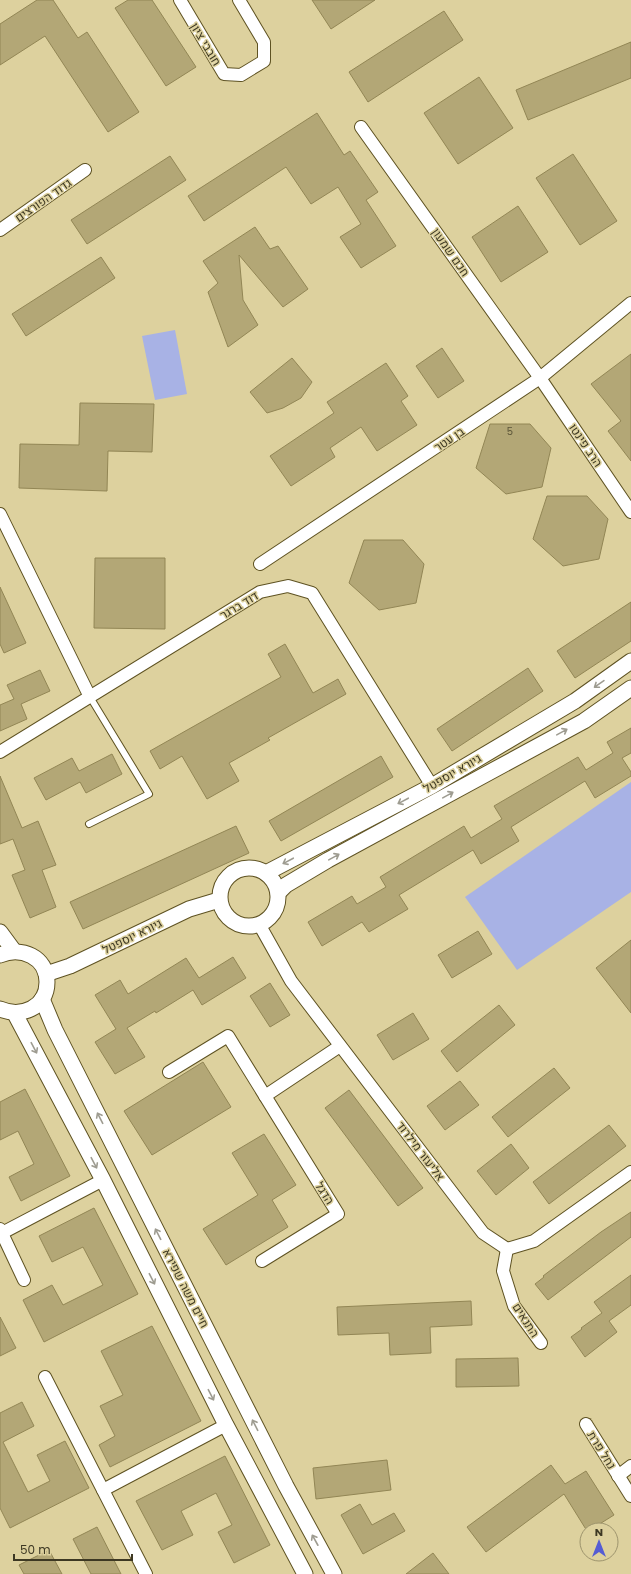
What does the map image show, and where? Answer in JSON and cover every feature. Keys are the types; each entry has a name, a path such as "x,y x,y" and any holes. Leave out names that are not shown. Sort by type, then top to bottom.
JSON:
{"street":[{"name":"חובבי ציון","path":"180,0 224,74 240,75 264,61 264,42 239,0"},
{"name":"חכם שמעון","path":"361,126 540,378"},
{"name":"גדוד הפורצים","path":"0,230 85,170"},
{"name":"בן עטר","path":"260,564 540,378 631,303"},
{"name":"הרב פינטו","path":"540,378 631,512"},
{"path":"0,514 90,697"},
{"name":"דוד ברגר","path":"0,752 260,592 288,586 312,593 432,786"},
{"name":"גיורא יוספטל","path":"266,873 432,786 575,701 631,661"},
{"name":"גיורא יוספטל","path":"278,893 286,885 328,860 584,721 631,688"},
{"path":"252,868 266,873 272,878 278,893 278,901 272,915 266,921 251,926 242,926 234,922 222,909 219,900 220,891 224,882 230,875 238,870 252,868"},
{"name":"גיורא יוספטל","path":"46,974 70,966 189,909 219,900"},
{"name":"אליעזר מילרוד","path":"259,924 291,981 340,1046 483,1233 507,1249"},
{"path":"0,932 7,953 26,954 37,960 43,966 46,974 46,987 42,999 30,1010 15,1014 0,1010"},
{"name":"חיים משה שפירא","path":"42,999 55,1030 286,1486 334,1574"},
{"path":"15,1014 103,1180 226,1425 305,1574"},
{"name":"הדגל","path":"169,1072 228,1036 338,1214 262,1261"},
{"path":"265,1096 340,1046"},
{"path":"507,1249 534,1241 631,1172"},
{"path":"24,1280 1,1231 103,1180"},
{"name":"התנאים","path":"507,1249 503,1271 514,1306 541,1343"},
{"path":"45,1376 146,1574"},
{"name":"נחל פרת","path":"586,1424 631,1496"},
{"path":"103,1490 226,1425"},
{"name":"נחל פרת","path":"618,1476 631,1466"}],"lane":[{"path":"89,824 149,794 90,697"}],"shaded area":[{"path":"175,330 187,394 155,400 142,336"},
{"path":"631,782 631,892 517,970 465,897"}],"building":[{"path":"37,0 53,0 78,38 87,32 139,112 108,132 45,36 0,65 0,24"},
{"path":"128,0 152,0 196,67 166,86 115,8"},
{"path":"312,0 375,0 331,29"},
{"path":"444,11 463,40 368,102 349,72"},
{"path":"631,42 631,78 528,120 516,90"},
{"path":"479,77 513,128 458,164 424,113"},
{"path":"317,113 344,155 350,151 378,192 366,200 396,246 361,268 340,237 361,224 338,187 311,204 286,167 204,221 188,196"},
{"path":"573,154 617,221 580,245 536,178"},
{"path":"170,156 186,180 87,244 71,220"},
{"path":"518,206 548,252 501,282 472,237"},
{"path":"255,227 270,249 278,246 308,289 283,307 239,255 243,300 258,325 228,347 208,292 218,283 203,261"},
{"path":"101,257 115,278 26,336 12,314"},
{"path":"442,348 464,381 438,398 416,366"},
{"path":"631,354 631,461 608,431 621,421 591,384"},
{"path":"292,358 312,382 301,398 283,408 267,413 250,392"},
{"path":"386,363 408,396 401,401 417,425 377,451 361,427 330,448 335,457 291,486 270,456 334,413 327,402"},
{"path":"80,403 154,404 152,452 108,451 107,491 19,488 20,444 79,445"},
{"path":"490,424 530,424 551,448 542,487 506,494 476,468"},
{"path":"547,496 587,496 608,519 599,559 563,566 533,539"},
{"path":"364,540 403,540 424,564 416,603 379,610 349,583"},
{"path":"95,558 165,558 165,629 94,628"},
{"path":"0,587 26,643 4,653 0,644"},
{"path":"631,602 631,641 575,678 557,651"},
{"path":"285,644 313,693 338,679 346,694 268,738 270,740 229,763 239,781 207,799 182,756 160,769 150,751 281,677 268,654"},
{"path":"528,668 543,691 452,751 437,729"},
{"path":"40,670 50,691 21,704 27,719 0,731 0,705 14,699 7,685"},
{"path":"631,728 631,753 622,758 631,772 631,776 595,798 585,781 511,827 519,841 481,864 473,850 399,895 408,909 369,932 362,922 322,946 308,922 352,896 357,904 386,887 380,877 464,826 471,838 502,819 494,806 578,757 586,770 613,753 607,742"},
{"path":"112,754 122,774 86,793 80,782 46,800 34,778 72,758 79,771"},
{"path":"381,756 393,777 281,841 269,821"},
{"path":"0,776 22,828 38,821 56,865 42,870 56,907 30,918 12,875 25,870 13,839 0,844"},
{"path":"236,826 249,853 83,929 70,902"},
{"path":"478,931 492,954 452,978 438,955"},
{"path":"631,940 631,1013 596,968"},
{"path":"233,957 246,978 202,1005 193,990 156,1013 155,1011 127,1028 145,1057 115,1074 95,1042 116,1029 95,995 120,980 128,994 186,958 199,978"},
{"path":"270,983 290,1015 270,1027 250,996"},
{"path":"499,1005 515,1025 457,1072 441,1051"},
{"path":"413,1013 429,1039 393,1060 377,1035"},
{"path":"203,1062 231,1107 152,1155 124,1111"},
{"path":"554,1068 570,1088 508,1137 492,1117"},
{"path":"460,1081 479,1105 445,1130 427,1106"},
{"path":"25,1089 70,1176 21,1201 9,1177 34,1164 18,1131 0,1140 0,1102"},
{"path":"349,1090 423,1188 398,1206 325,1108"},
{"path":"609,1125 626,1146 549,1204 533,1182"},
{"path":"264,1134 296,1185 272,1200 288,1227 226,1265 203,1229 258,1195 232,1153"},
{"path":"511,1144 529,1168 496,1195 477,1171"},
{"path":"94,1208 138,1294 44,1342 23,1300 52,1285 63,1305 103,1285 83,1247 52,1262 39,1236"},
{"path":"631,1212 631,1237 548,1300 535,1284 544,1277 543,1276 601,1232"},
{"path":"631,1275 631,1305 609,1321 617,1332 585,1357 571,1337 602,1313 594,1302"},
{"path":"471,1301 472,1325 430,1327 431,1353 390,1355 389,1333 338,1335 337,1307"},
{"path":"0,1317 16,1348 0,1356"},
{"path":"152,1326 201,1421 110,1467 99,1445 115,1436 100,1406 123,1395 101,1351"},
{"path":"518,1358 519,1386 456,1387 456,1359"},
{"path":"22,1402 34,1426 3,1442 28,1492 50,1481 37,1455 65,1441 89,1488 10,1528 0,1508 0,1413"},
{"path":"225,1456 270,1545 234,1563 218,1532 232,1525 216,1493 181,1511 193,1535 162,1550 136,1501"},
{"path":"387,1460 391,1490 316,1499 313,1468"},
{"path":"551,1465 565,1484 586,1471 614,1515 603,1522 581,1522 564,1494 486,1552 467,1527"},
{"path":"360,1504 372,1525 394,1513 405,1531 363,1554 341,1515"},
{"path":"97,1527 121,1574 91,1574 73,1539"},
{"path":"49,1550 62,1574 24,1574 19,1565"},
{"path":"433,1553 449,1574 406,1574"}]}
